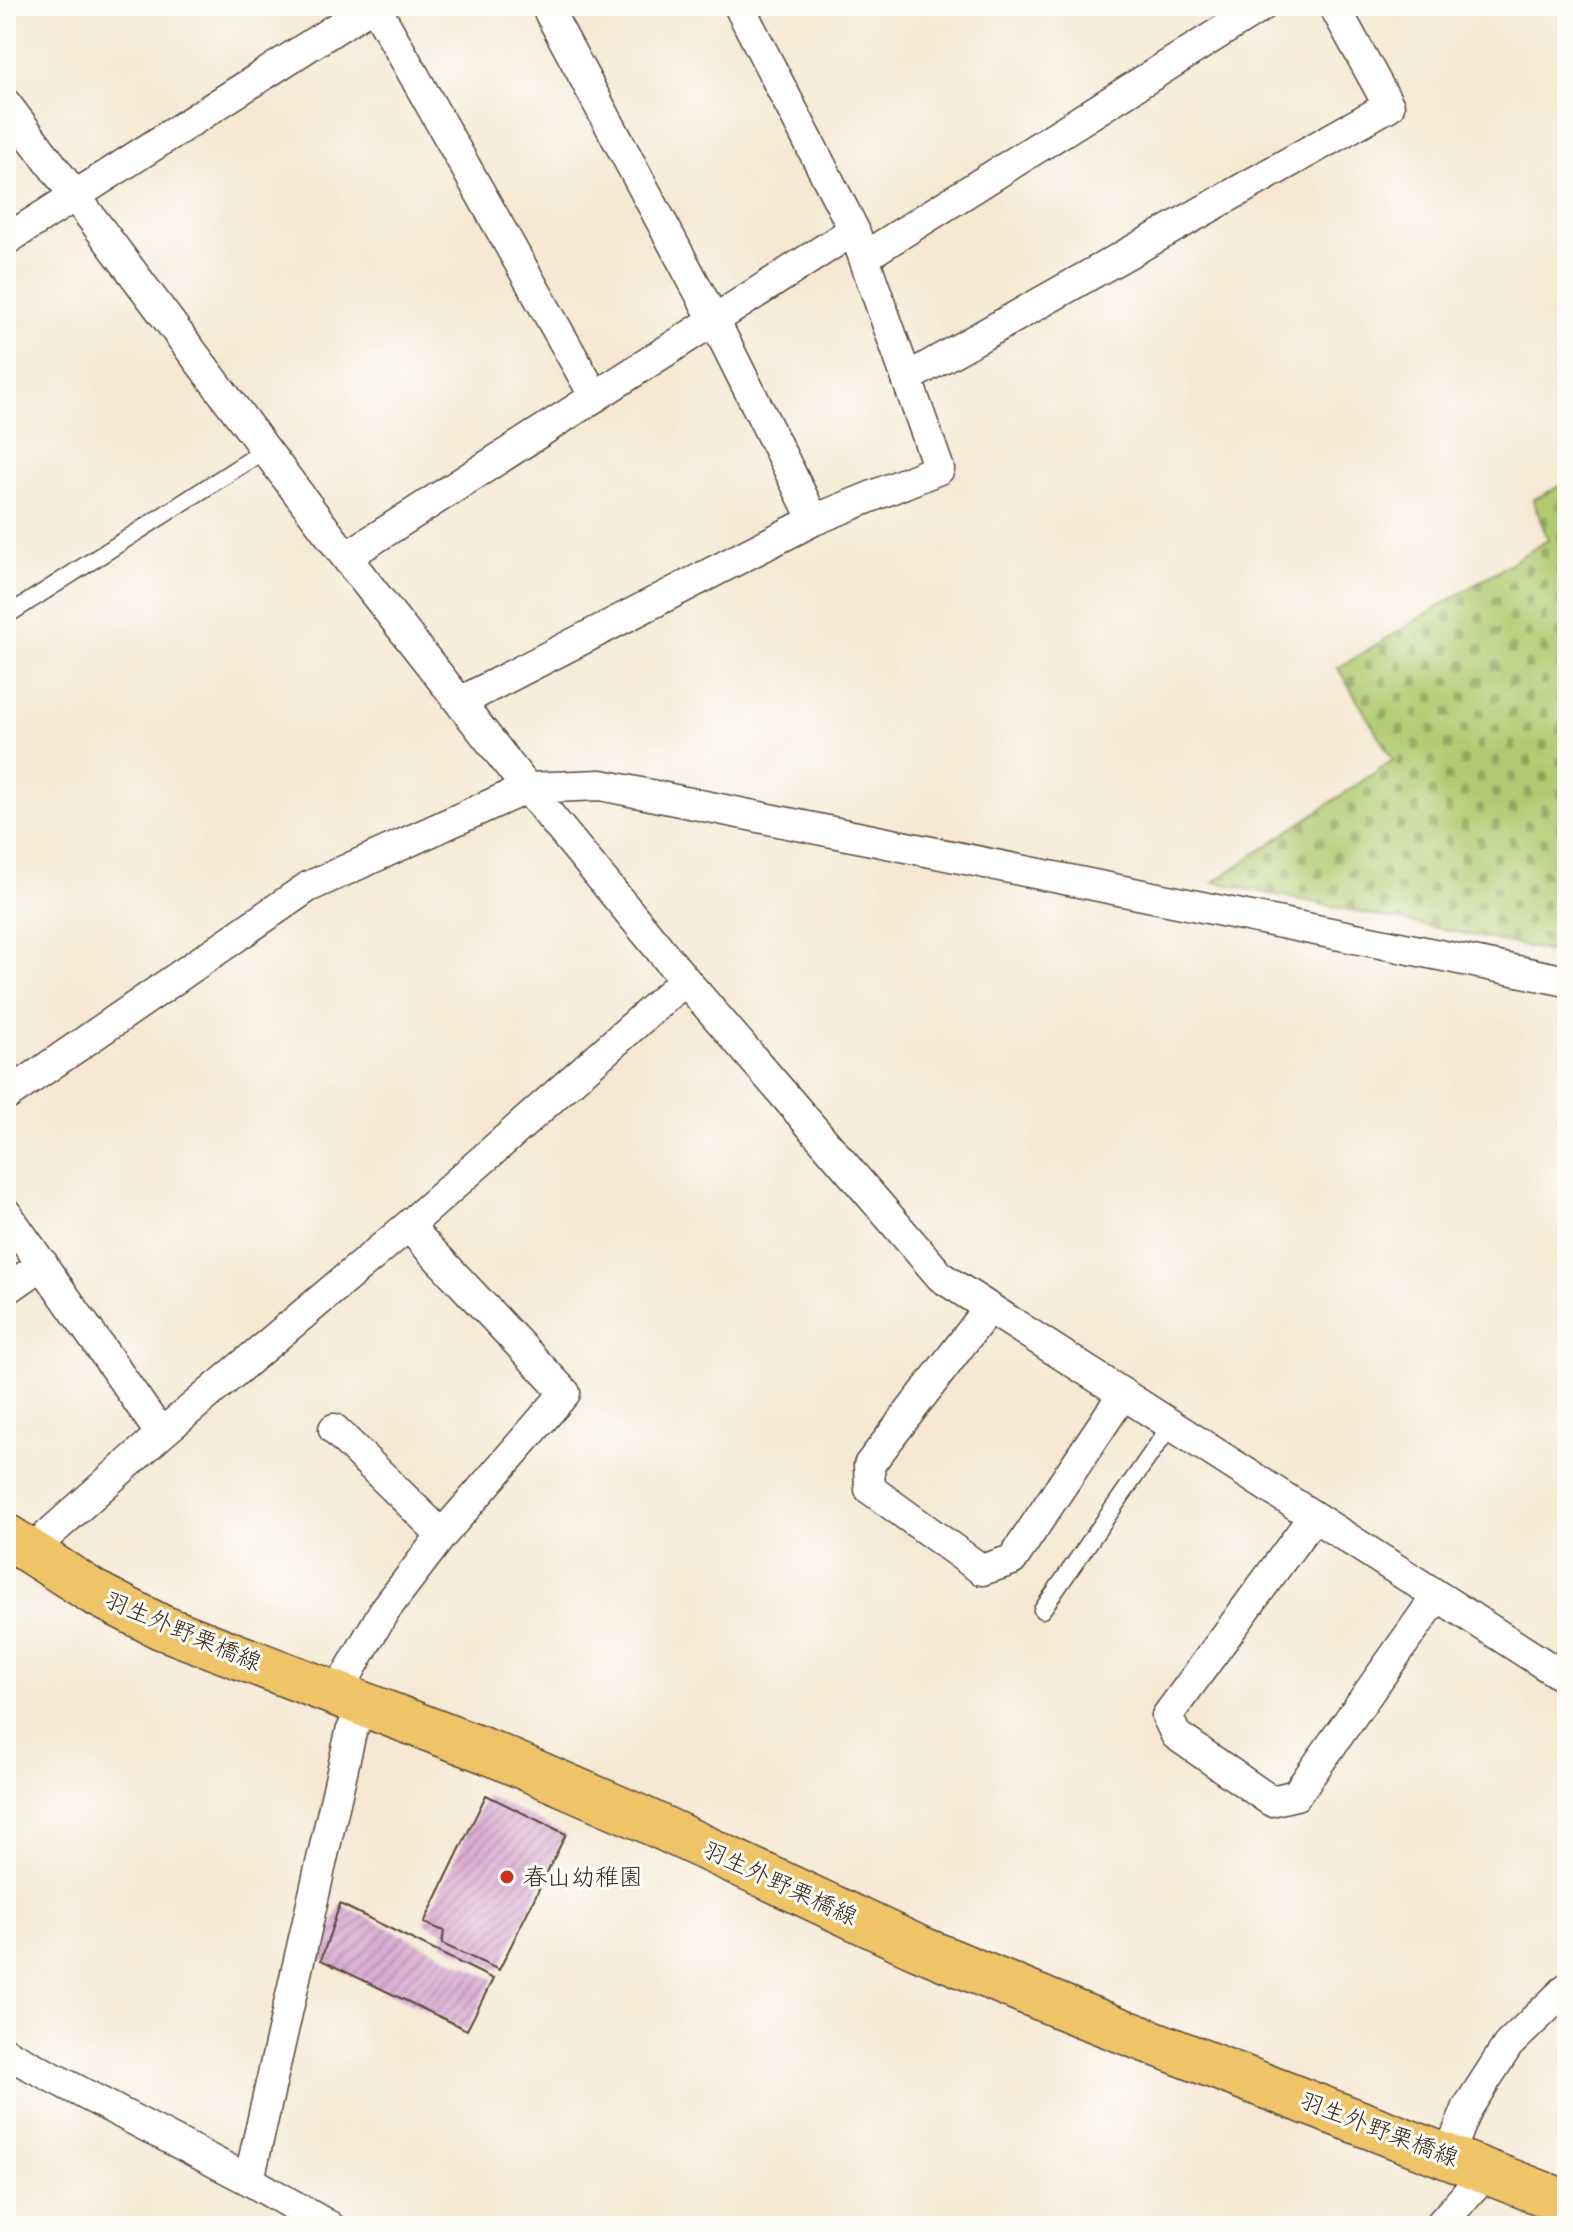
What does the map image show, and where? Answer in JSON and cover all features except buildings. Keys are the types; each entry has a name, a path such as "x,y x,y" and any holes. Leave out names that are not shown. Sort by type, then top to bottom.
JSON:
{"main road":[{"name":"羽生外野栗橋線","path":"21,1545 93,1592 161,1627 491,1753 639,1817 917,1947 1079,2014 1567,2203"}],"street":[{"path":"6,240 373,6 595,397"},
{"path":"546,6 714,320 814,520"},
{"path":"460,702 814,520 939,469 859,244 739,6"},
{"path":"346,557 714,320 859,244 1262,6"},
{"path":"907,378 1389,106 1334,6"},
{"path":"6,104 346,557 527,788 685,980 941,1277 1567,1679"},
{"path":"6,1096 308,887 527,788 601,785 1567,981"},
{"path":"21,1545 48,1535 161,1434 408,1226 685,980"},
{"path":"6,1213 161,1434"},
{"path":"249,2180 351,1732 350,1699 384,1611 442,1535 565,1393 408,1226"},
{"path":"6,1290 43,1264"},
{"path":"989,1308 869,1465 870,1489 982,1570 1012,1560 1123,1394"},
{"path":"334,1429 442,1535"},
{"path":"1313,1517 1167,1716 1176,1735 1271,1801 1296,1795 1437,1596"},
{"path":"1439,2226 1475,2185 1466,2163 1468,2107 1508,2045 1567,1988"},
{"path":"6,2053 249,2180 329,2226"}],"lane":[{"path":"6,616 265,450"},
{"path":"1042,1610 1171,1425"}],"green space":[{"path":"1567,482 1567,955 1214,882 1393,760 1338,668 1548,540 1533,500"}],"place":[{"name":"春山幼稚園","path":"507,1877"}]}
